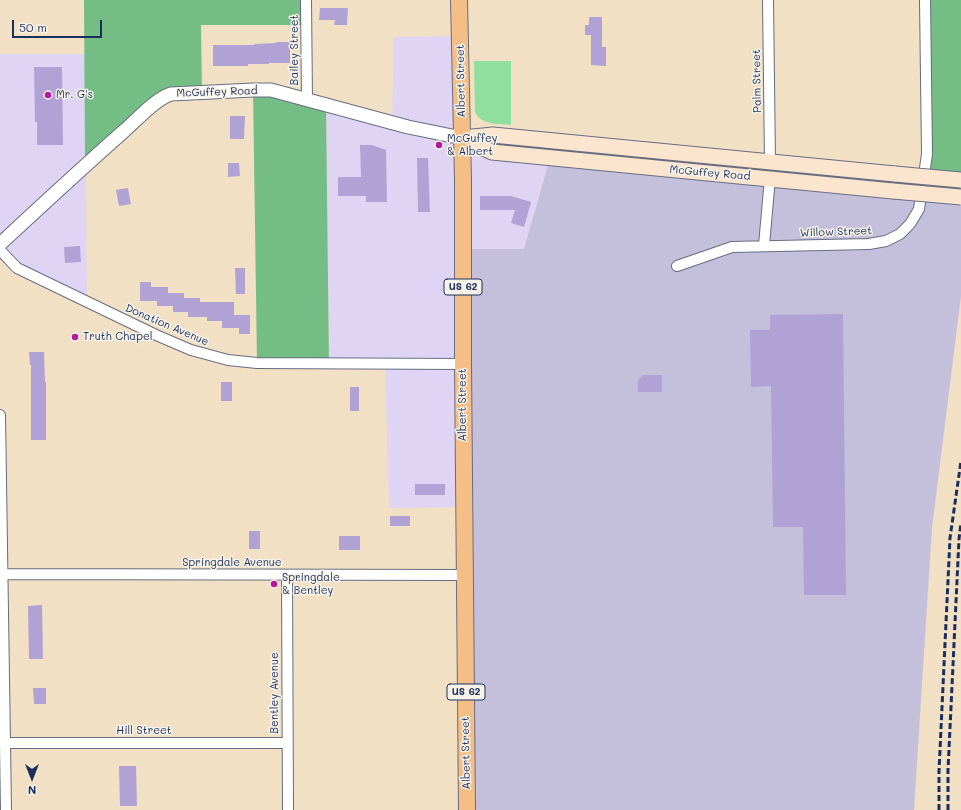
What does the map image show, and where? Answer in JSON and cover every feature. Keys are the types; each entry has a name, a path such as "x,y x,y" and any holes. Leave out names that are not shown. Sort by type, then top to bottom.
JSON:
{"main road":[{"name":"Albert Street","path":"459,0 463,180 467,810"},
{"name":"McGuffey Road","path":"462,138 493,135 961,180"},
{"name":"McGuffey Road","path":"462,138 492,152 961,197"}],"street":[{"name":"Bailey Street","path":"306,0 307,100"},
{"name":"Palm Street","path":"768,0 770,162"},
{"name":"Willow Street","path":"677,266 732,247 764,245 869,244 886,241 900,234 910,224 919,209 927,154 926,0"},
{"name":"McGuffey Road","path":"0,244 85,165 165,96 172,94 271,90 408,127 462,138"},
{"path":"764,245 770,178"},
{"name":"Donation Avenue","path":"0,250 16,268 156,335 191,350 211,356 228,360 257,363 463,364"},
{"path":"0,415 2,743 6,810"},
{"name":"Springdale Avenue","path":"1,574 465,575"},
{"name":"Bentley Avenue","path":"287,575 288,810"},
{"name":"Hill Street","path":"2,743 287,743"}],"shaded area":[{"path":"460,36 462,138 550,158 524,250 464,249 464,507 389,508 385,364 329,364 326,105 392,122 394,37"},
{"path":"0,54 85,54 87,302 17,268 0,250"},
{"path":"550,158 961,198 961,296 932,528 914,810 467,810 463,249 524,249"}],"green space":[{"path":"84,0 306,0 306,25 201,25 202,92 171,94 85,165"},
{"path":"925,0 961,0 961,197 921,193 927,154"},
{"path":"474,61 511,61 511,125 486,122 475,112"},
{"path":"253,90 326,105 329,364 257,363"}],"building":[{"path":"320,8 348,8 347,25 334,25 335,20 319,20"},
{"path":"589,17 602,17 602,47 606,47 606,66 591,65 591,35 585,35 585,25 589,25"},
{"path":"290,42 290,63 248,64 248,66 213,66 213,45 254,45"},
{"name":"Mr. G's","path":"34,67 62,67 63,145 37,145"},
{"path":"230,116 245,116 244,139 230,139"},
{"path":"360,145 372,145 386,150 387,202 366,202 366,196 338,196 338,177 361,177"},
{"path":"417,158 428,158 430,212 418,212"},
{"path":"228,163 239,163 240,176 228,177"},
{"path":"128,188 131,204 119,206 116,190"},
{"path":"480,196 511,196 531,202 524,227 511,223 515,210 480,210"},
{"path":"80,246 81,262 65,263 64,247"},
{"path":"235,268 245,268 245,294 236,294"},
{"path":"140,282 151,282 151,287 168,287 168,293 184,293 184,298 200,298 200,302 234,302 234,315 250,315 250,334 239,334 239,328 222,328 222,321 207,321 207,317 188,317 188,312 173,312 173,306 157,306 157,301 140,301"},
{"path":"843,314 846,595 804,595 803,527 773,527 771,386 751,387 750,330 770,330 770,315"},
{"path":"29,352 44,352 46,382 46,440 31,440 31,365"},
{"path":"643,375 662,375 662,392 638,392 638,381"},
{"path":"221,382 232,382 232,401 221,401"},
{"path":"350,387 359,387 359,411 350,411"},
{"path":"415,484 445,484 445,495 415,495"},
{"path":"390,516 410,516 410,526 390,526"},
{"path":"249,531 260,531 260,549 249,549"},
{"path":"339,536 360,536 360,550 339,550"},
{"path":"42,605 43,659 29,659 28,606"},
{"path":"33,688 46,688 46,704 34,704"},
{"path":"119,766 136,766 137,806 120,806"}],"railway":[{"path":"939,810 939,771 950,538 961,461"},
{"path":"948,810 948,770 961,523"}],"place":[{"name":"Mr. G's","path":"48,95"},
{"name":"McGuffey & Albert","path":"439,145"},
{"name":"Truth Chapel","path":"75,337"},
{"name":"Springdale & Bentley","path":"274,584"}]}
